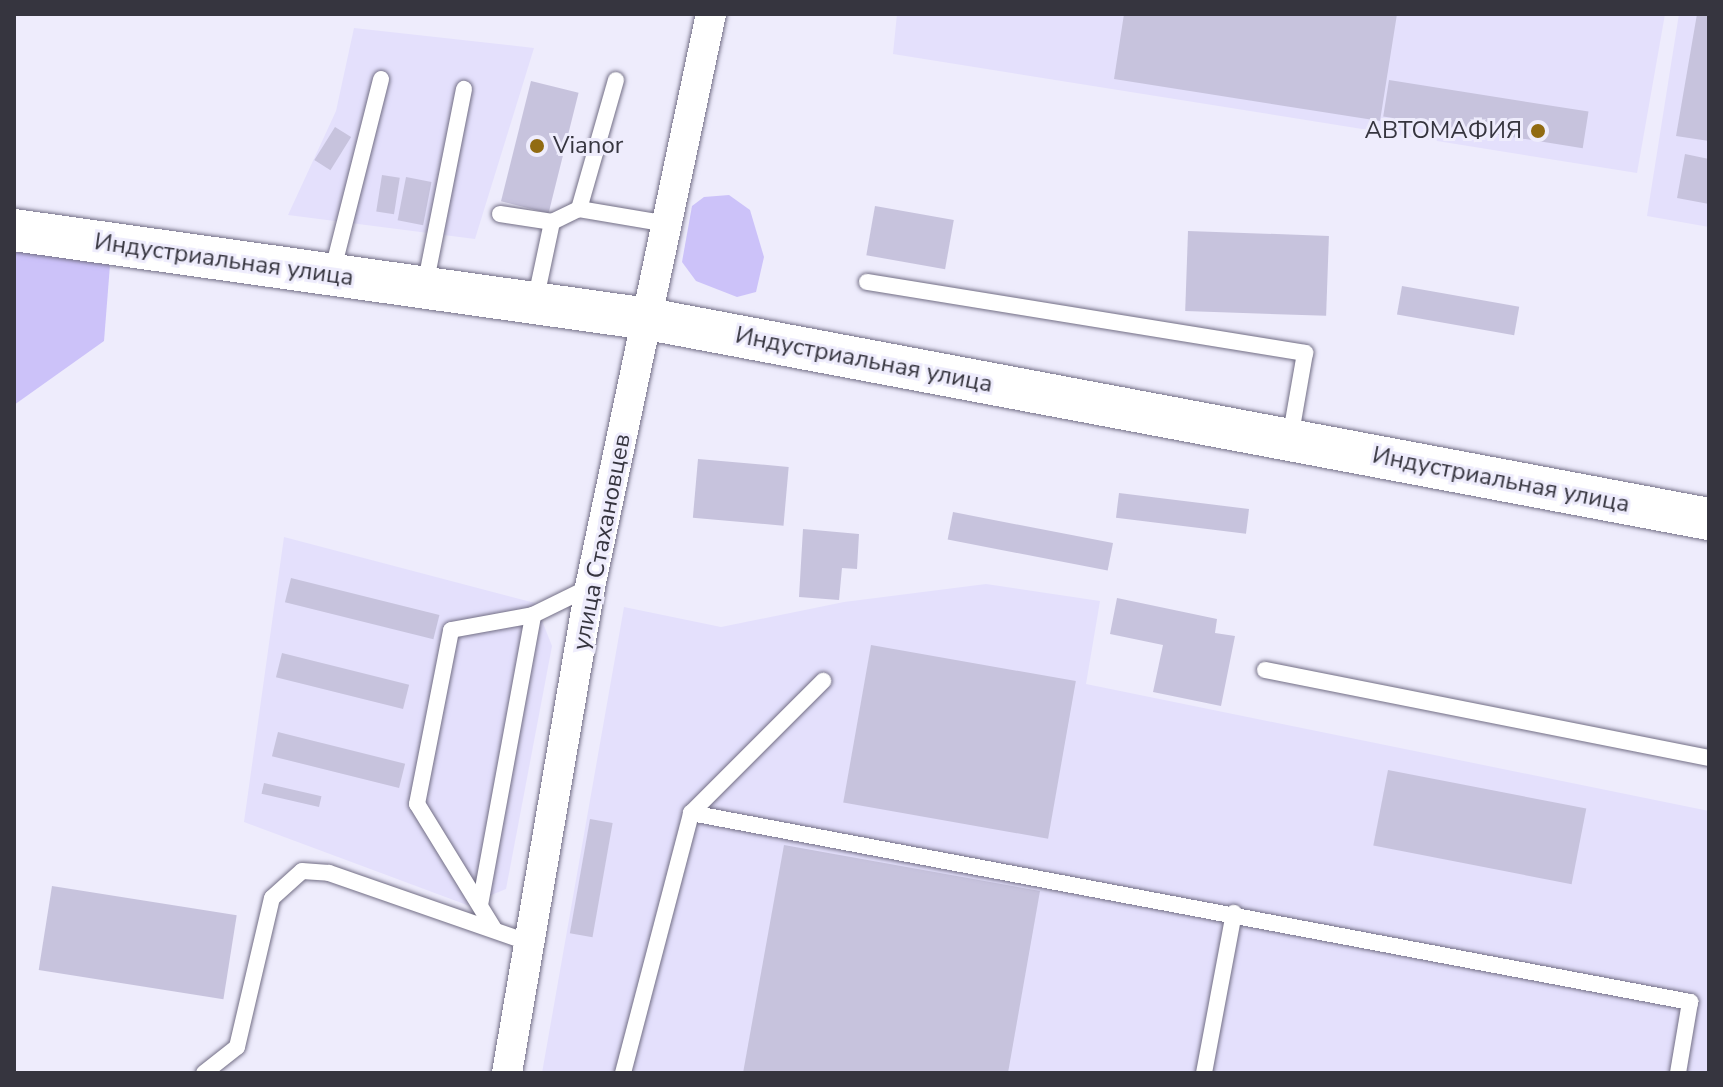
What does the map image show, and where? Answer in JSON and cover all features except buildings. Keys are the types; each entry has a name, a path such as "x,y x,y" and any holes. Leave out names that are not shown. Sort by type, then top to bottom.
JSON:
{"main road":[{"name":"Индустриальная улица","path":"14,230 648,319 1709,519"}],"street":[{"name":"улица Стахановцев","path":"507,1073 590,587 711,14"}],"lane":[{"path":"332,275 381,79"},
{"path":"579,209 616,80"},
{"path":"424,288 464,89"},
{"path":"500,214 552,222 579,209 668,224"},
{"path":"535,303 552,222"},
{"path":"867,282 1305,353 1290,440"},
{"path":"494,929 417,804 451,630 533,615 590,587"},
{"path":"480,905 533,615"},
{"path":"1265,670 1709,758"},
{"path":"623,1073 691,813 823,681"},
{"path":"691,813 1234,913 1690,1002 1678,1073"},
{"path":"204,1073 237,1047 272,898 289,877 329,873 530,943"},
{"path":"1204,1073 1234,913"}],"shaded area":[{"path":"897,14 1665,14 1637,173 893,54"},
{"path":"1679,14 1709,14 1709,227 1647,216"},
{"path":"354,28 534,48 475,239 288,215 336,111"},
{"path":"729,195 750,210 764,257 756,292 737,297 696,281 682,262 692,206 704,197"},
{"path":"14,251 110,265 104,341 14,405"},
{"path":"284,537 535,603 552,646 506,889 467,905 244,822"},
{"path":"986,584 1100,601 1086,684 1709,811 1709,1073 542,1073 624,607 721,627 844,602"}],"place":[{"name":"АВТОМАФИЯ","path":"1538,131"},
{"name":"Vianor","path":"537,146"}]}
